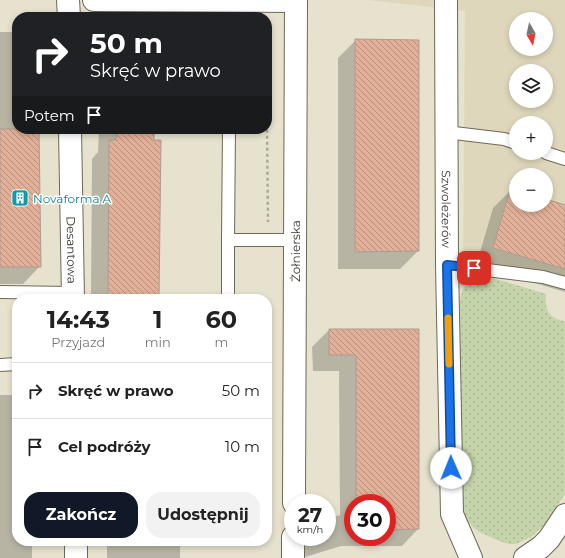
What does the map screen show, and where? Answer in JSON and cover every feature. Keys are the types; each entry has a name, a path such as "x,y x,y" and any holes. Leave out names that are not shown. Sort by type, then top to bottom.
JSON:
{"street":[{"path":"68,0 69,12"},
{"path":"94,0 296,1"},
{"name":"Szwoleżerów","path":"446,0 447,265 452,514 471,558"},
{"name":"Żołnierska","path":"294,494 296,1"},
{"name":"Desantowa","path":"70,134 72,294"},
{"path":"525,558 541,547 549,539 565,515"},
{"path":"76,546 76,558"},
{"path":"293,546 293,558"}],"lane":[{"path":"446,132 509,141"},
{"path":"228,294 229,134"},
{"path":"553,155 565,159"},
{"path":"228,240 295,240"},
{"path":"447,265 543,277 565,283"},
{"path":"0,292 36,294"},
{"path":"0,365 12,364"}],"path":[{"path":"267,134 269,240"}],"shaded area":[{"path":"368,0 565,0 565,285 555,281 463,277 465,11"}],"green space":[{"path":"480,276 486,276 546,294 547,309 551,316 565,321 565,494 544,525 531,537 516,544 502,542 479,532 465,518 461,503 460,299 469,281"}],"building":[{"path":"355,39 419,40 419,251 355,252"},
{"name":"Novaforma A","path":"0,129 12,129 12,134 39,134 41,267 0,267"},
{"path":"116,134 154,134 154,140 161,140 159,294 108,294 109,140 116,140"},
{"path":"509,192 509,212 553,212 553,201 565,205 565,269 493,248"},
{"path":"329,329 419,329 419,529 396,530 396,494 356,494 356,355 329,355"}],"slow traffic":[{"path":"448,318 449,364"}],"place":[{"name":"Novaforma A","path":"20,198"}],"route":[{"path":"451,468 447,265 474,268"}]}
